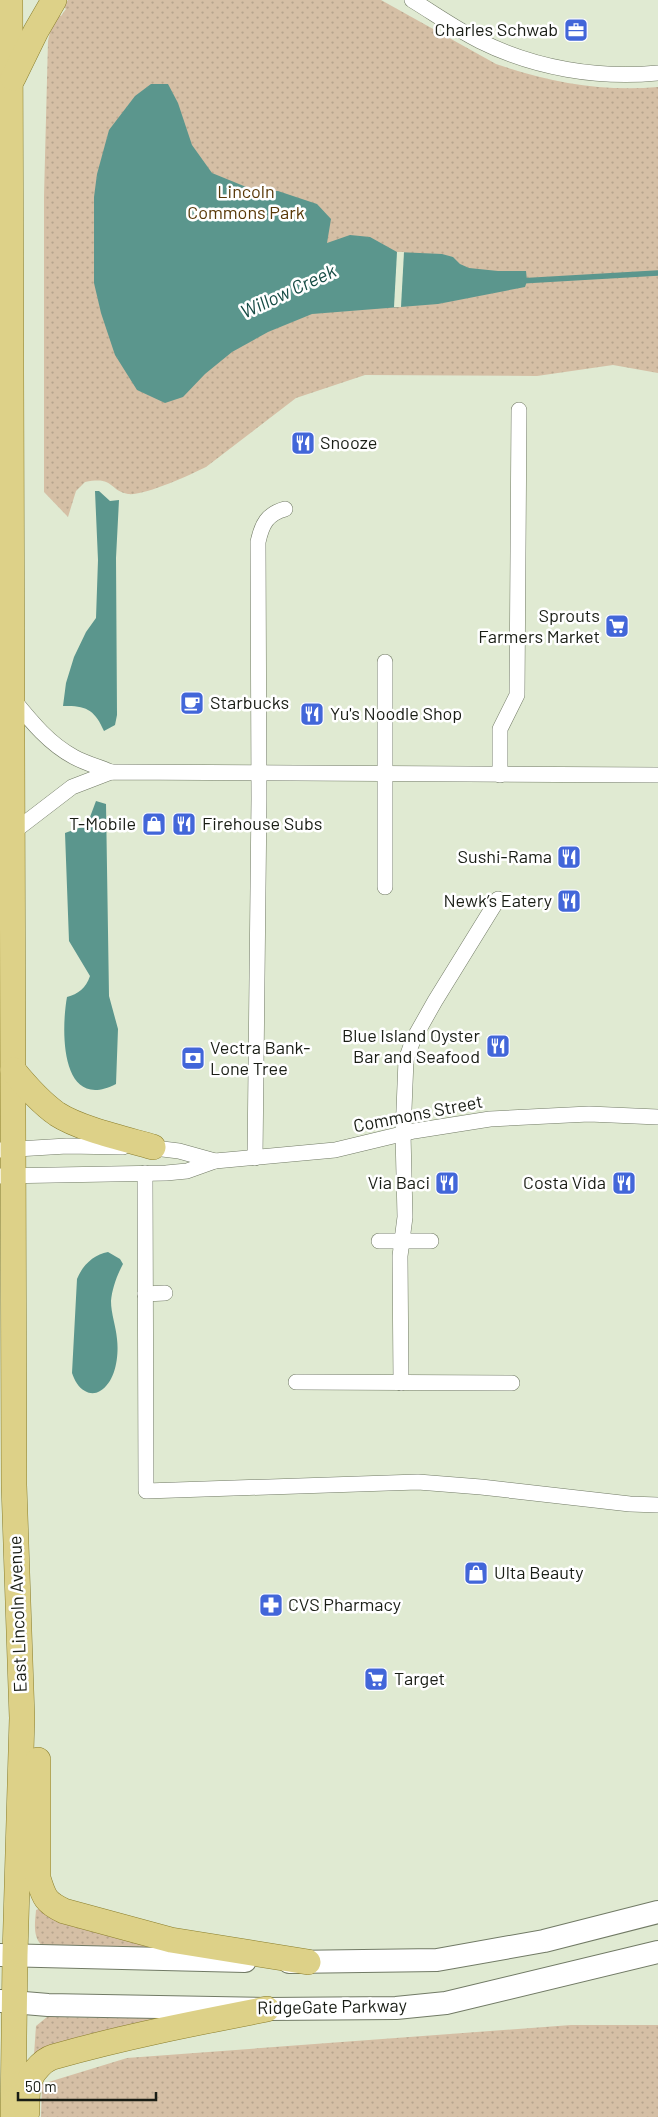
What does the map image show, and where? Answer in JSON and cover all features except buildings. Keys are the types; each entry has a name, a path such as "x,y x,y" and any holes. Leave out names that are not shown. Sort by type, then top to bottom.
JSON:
{"main road":[{"name":"East Lincoln Avenue","path":"10,0 13,1070 6,1149 6,1175 22,1718 7,1955 7,2002 13,2117"},
{"path":"10,85 36,31 54,0"},
{"path":"13,1070 31,1091 58,1114 96,1130 153,1147"},
{"path":"22,1718 38,1741 38,1878 44,1896 50,1904 64,1911 171,1940 308,1962"},
{"path":"7,1955 308,1962 437,1960 544,1941 658,1912"},
{"name":"RidgeGate Parkway","path":"7,2002 48,2005 267,2009 396,2008 446,2003 658,1952"},
{"path":"27,2117 28,2094 32,2076 41,2065 53,2057 136,2036 267,2009"}],"street":[{"path":"412,0 458,30 515,56 553,67 586,72 658,73"},
{"path":"500,775 500,729 517,695 519,410"},
{"path":"255,1158 259,773 258,542 261,528 267,517 285,509"},
{"path":"386,662 386,887"},
{"path":"12,697 32,722 50,740 75,758 111,772 658,775"},
{"path":"12,833 72,787 111,772"},
{"path":"400,1383 400,1256 405,1217 403,1134 406,1060 413,1040 498,899"},
{"name":"Commons Street","path":"6,1175 187,1171 215,1161 335,1150 403,1134 490,1119 589,1114 658,1117"},
{"name":"Commons Street","path":"6,1149 67,1146 153,1147 179,1151 215,1161"},
{"path":"145,1173 146,1491 418,1482 481,1487 630,1504 658,1505"},
{"path":"379,1241 431,1241"},
{"path":"145,1294 165,1293"},
{"path":"296,1382 512,1383"}],"green space":[{"name":"Lincoln Commons Park","path":"68,0 381,0 496,64 556,81 596,87 658,87 658,373 613,365 537,376 365,375 296,398 206,467 167,484 145,492 128,494 117,490 107,482 85,482 76,491 68,517 44,492 44,196 48,41 51,28 58,14 61,16 66,9 63,6"},
{"path":"41,1908 154,1942 153,1949 45,1948 38,1940 35,1931 36,1910"},
{"path":"47,2017 154,2018 154,2025 34,2055 36,2026"},
{"path":"571,2025 658,2025 658,2117 41,2117 42,2084 127,2058"}],"water":[{"path":"151,84 168,84 178,103 192,145 212,173 256,191 278,191 317,204 331,219 327,243 350,235 370,237 397,252 442,254 453,257 460,264 469,268 526,271 527,281 525,287 438,304 312,314 268,332 232,352 205,374 183,397 165,403 137,390 115,355 101,313 94,283 94,197 97,174 109,130 135,96"},
{"path":"95,491 99,491 110,501 119,500 116,558 117,715 115,725 104,731 97,718 89,710 63,706 66,683 74,657 86,632 96,618 98,560"},
{"path":"96,801 106,804 109,996 118,1029 116,1084 98,1090 84,1087 74,1078 68,1064 64,1029 67,997 81,990 90,976 69,941 65,833 87,825"},
{"path":"108,1252 120,1259 123,1264 115,1282 111,1301 116,1329 117,1360 110,1381 98,1392 91,1393 79,1386 72,1373 77,1279 89,1261 98,1255"}],"pier":[{"path":"397,252 404,252 401,307 394,307"}],"waterway":[{"name":"Willow Creek","path":"520,281 658,273"}],"place":[{"name":"Charles Schwab","path":"576,30"},
{"name":"Snooze","path":"303,443"},
{"name":"Sprouts Farmers Market","path":"617,626"},
{"name":"Starbucks","path":"192,703"},
{"name":"Yu's Noodle Shop","path":"312,714"},
{"name":"T-Mobile","path":"154,824"},
{"name":"Firehouse Subs","path":"184,824"},
{"name":"Sushi-Rama","path":"569,857"},
{"name":"Newk’s Eatery","path":"569,901"},
{"name":"Blue Island Oyster Bar and Seafood","path":"498,1046"},
{"name":"Vectra Bank- Lone Tree","path":"193,1058"},
{"name":"Via Baci","path":"447,1183"},
{"name":"Costa Vida","path":"624,1183"},
{"name":"Ulta Beauty","path":"476,1573"},
{"name":"CVS Pharmacy","path":"271,1605"},
{"name":"Target","path":"376,1679"}]}
